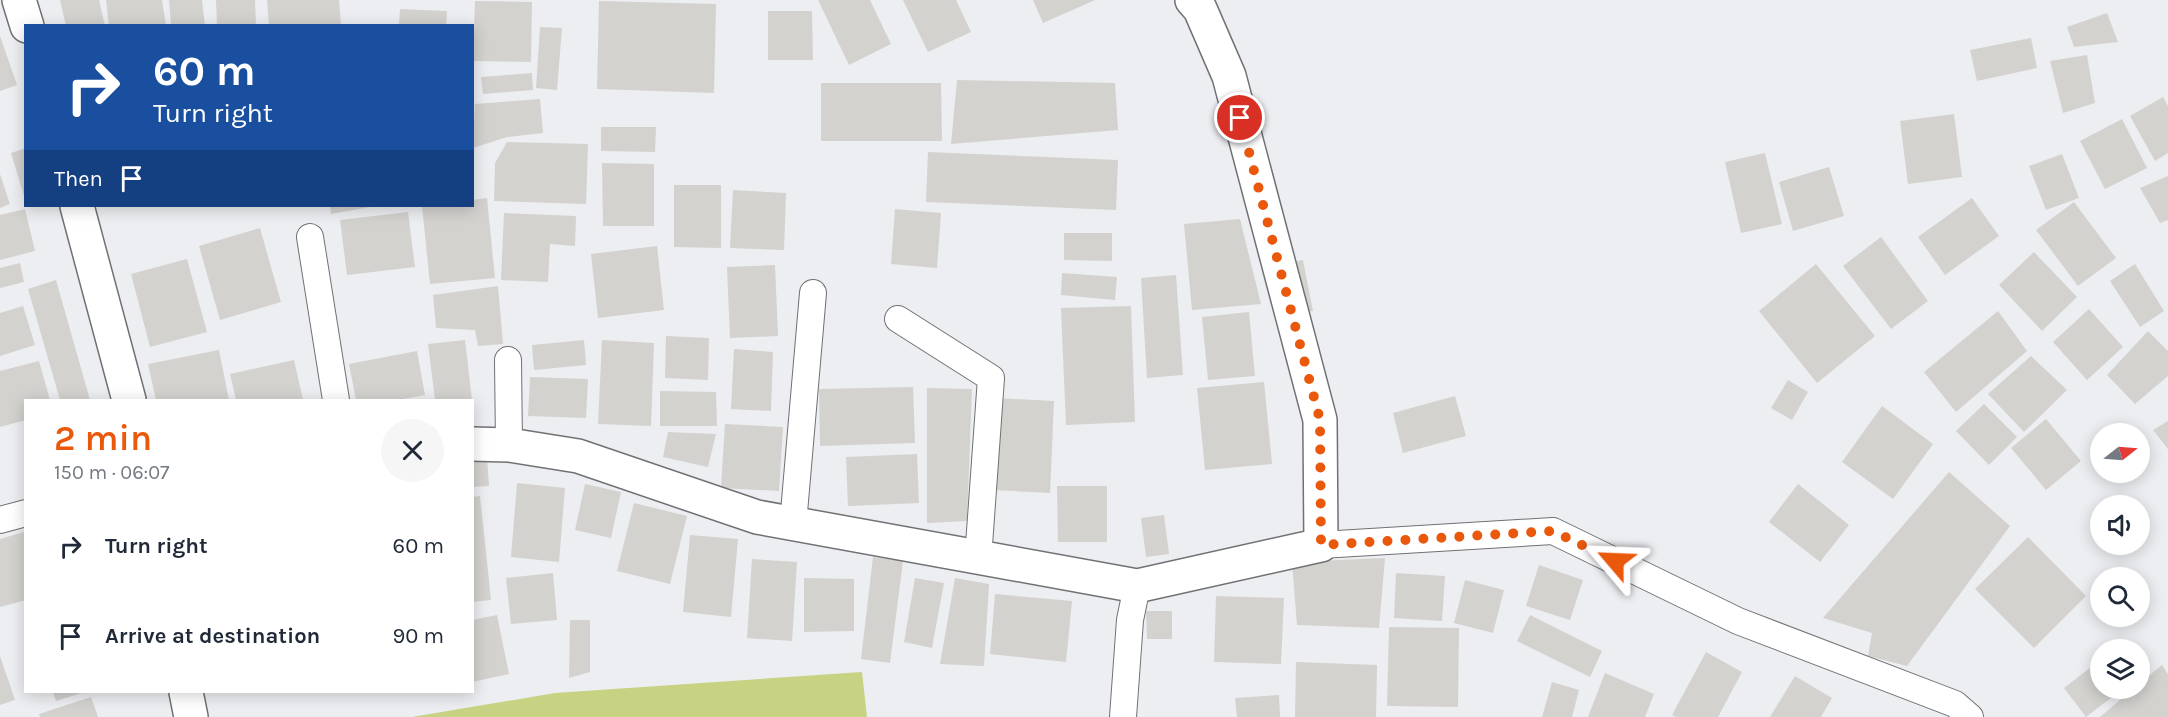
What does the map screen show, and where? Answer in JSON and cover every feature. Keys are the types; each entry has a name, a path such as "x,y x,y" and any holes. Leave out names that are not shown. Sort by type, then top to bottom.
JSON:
{"street":[{"path":"19,0 26,24"},
{"path":"1192,0 1200,9 1229,76 1320,420 1321,545"},
{"path":"77,207 129,399"},
{"path":"310,237 336,399"},
{"path":"793,524 813,293"},
{"path":"898,319 991,378 978,559"},
{"path":"508,360 509,445"},
{"path":"474,444 509,445 578,456 757,517 978,559 1137,586 1321,545 1553,531 1738,621 1955,704 1970,717"},
{"path":"0,520 24,514"},
{"path":"1123,717 1130,620 1137,586"},
{"path":"186,693 191,717"}],"green space":[{"path":"862,672 867,717 412,717 555,693"}],"building":[{"path":"60,0 99,0 105,24 66,24"},
{"path":"106,0 162,0 166,24 109,24"},
{"path":"169,0 202,0 205,24 171,24"},
{"path":"216,0 255,0 256,24 217,24"},
{"path":"267,0 339,0 341,24 269,24"},
{"path":"818,0 870,0 891,44 849,65"},
{"path":"903,0 956,0 971,32 928,52"},
{"path":"1033,0 1095,0 1043,23"},
{"path":"475,1 532,2 531,62 474,61"},
{"path":"599,1 716,4 714,93 597,89"},
{"path":"400,9 447,11 446,24 399,24"},
{"path":"768,11 812,11 813,60 768,60"},
{"path":"2107,13 2118,42 2074,47 2067,27"},
{"path":"540,27 562,28 557,90 536,88"},
{"path":"0,36 17,85 0,91"},
{"path":"2031,38 2037,68 1977,81 1970,50"},
{"path":"2087,55 2095,103 2063,113 2050,61"},
{"path":"532,73 533,90 483,94 481,77"},
{"path":"957,80 1115,83 1118,130 951,144"},
{"path":"821,83 941,83 942,141 821,141"},
{"path":"2163,97 2168,106 2168,153 2155,161 2130,116"},
{"path":"540,99 543,133 507,137 474,148 475,104"},
{"path":"1954,114 1962,177 1908,184 1900,121"},
{"path":"2122,119 2147,168 2105,189 2080,141"},
{"path":"601,127 656,127 655,152 601,151"},
{"path":"507,142 588,144 586,204 494,201 495,163"},
{"path":"24,149 24,196 11,153"},
{"path":"928,152 1118,160 1116,210 926,202"},
{"path":"1765,153 1782,224 1741,233 1725,162"},
{"path":"2062,154 2079,198 2046,210 2029,166"},
{"path":"602,163 654,164 654,226 603,226"},
{"path":"1829,167 1844,216 1793,231 1779,182"},
{"path":"0,174 10,204 0,208"},
{"path":"2168,176 2168,220 2160,223 2140,188"},
{"path":"674,185 721,185 721,248 674,247"},
{"path":"733,190 786,193 784,250 730,248"},
{"path":"487,198 495,278 430,284 422,207 474,207 474,200"},
{"path":"1972,198 1999,236 1945,275 1918,237"},
{"path":"2074,202 2116,258 2078,286 2036,230"},
{"path":"330,207 370,207 331,214"},
{"path":"25,209 35,251 0,260 0,215"},
{"path":"895,209 941,213 937,268 891,264"},
{"path":"408,212 415,267 347,275 340,220"},
{"path":"504,213 576,216 575,246 550,244 548,282 501,280"},
{"path":"1240,219 1261,304 1192,310 1184,224"},
{"path":"260,228 281,302 220,320 199,246"},
{"path":"1064,233 1112,233 1112,261 1064,260"},
{"path":"1881,237 1928,301 1891,329 1843,266"},
{"path":"657,246 664,310 598,318 591,254"},
{"path":"2034,252 2077,297 2042,331 1999,285"},
{"path":"187,259 207,332 150,347 131,274"},
{"path":"1303,260 1313,311 1296,314 1285,263"},
{"path":"20,263 24,282 0,288 0,268"},
{"path":"1816,264 1875,336 1817,383 1759,311"},
{"path":"2135,264 2164,311 2140,327 2110,281"},
{"path":"775,265 778,336 730,338 727,267"},
{"path":"1062,273 1117,277 1115,300 1061,295"},
{"path":"1176,275 1183,375 1147,378 1141,278"},
{"path":"56,280 90,399 60,399 28,289"},
{"path":"498,286 503,344 478,346 475,330 436,328 433,295"},
{"path":"23,306 35,345 0,356 0,313"},
{"path":"1131,306 1135,422 1066,425 1061,308"},
{"path":"2089,309 2123,347 2087,380 2053,342"},
{"path":"1998,311 2027,351 1956,412 1924,372"},
{"path":"1249,312 1255,376 1208,380 1202,317"},
{"path":"2148,331 2168,351 2168,376 2135,404 2107,375"},
{"path":"666,336 709,338 708,380 665,378"},
{"path":"465,340 472,399 435,399 428,344"},
{"path":"584,340 586,365 534,370 532,345"},
{"path":"602,340 654,343 651,426 598,424"},
{"path":"734,349 773,352 771,411 731,409"},
{"path":"219,350 229,399 156,399 148,364"},
{"path":"417,351 425,395 403,399 356,399 349,364"},
{"path":"2031,356 2067,390 2024,432 1988,394"},
{"path":"294,360 303,399 236,399 230,374"},
{"path":"39,361 50,399 24,399 24,421 0,427 0,371"},
{"path":"530,377 588,379 586,418 528,416"},
{"path":"1788,380 1808,392 1792,420 1771,408"},
{"path":"1264,382 1272,464 1205,470 1197,388"},
{"path":"913,387 915,443 820,446 819,389"},
{"path":"927,388 972,389 967,521 927,523"},
{"path":"660,391 716,392 717,426 660,426"},
{"path":"1455,396 1466,436 1403,453 1393,413"},
{"path":"996,398 1054,401 1050,493 992,490"},
{"path":"1984,404 2017,437 1989,465 1956,431"},
{"path":"1882,406 1933,444 1893,499 1842,462"},
{"path":"2046,419 2081,461 2046,490 2011,448"},
{"path":"2168,421 2168,449 2153,430"},
{"path":"725,424 783,427 779,491 721,488"},
{"path":"668,432 716,434 708,467 663,457"},
{"path":"917,454 919,503 848,506 846,457"},
{"path":"487,458 489,486 474,487 474,460"},
{"path":"1949,472 2010,526 1907,666 1868,656 1872,633 1823,618"},
{"path":"517,483 565,488 559,562 511,557"},
{"path":"585,484 621,492 611,538 575,530"},
{"path":"1798,484 1849,525 1820,562 1769,522"},
{"path":"1057,486 1107,486 1107,542 1058,542"},
{"path":"480,496 491,600 474,602 474,497"},
{"path":"634,503 687,516 670,584 617,571"},
{"path":"1164,515 1169,554 1146,557 1141,518"},
{"path":"24,532 24,601 0,607 0,539"},
{"path":"690,535 738,539 731,617 683,612"},
{"path":"2028,537 2086,596 2034,648 1975,589"},
{"path":"873,557 903,561 890,663 861,659"},
{"path":"1385,558 1379,628 1297,625 1292,562"},
{"path":"752,559 797,562 792,641 747,638"},
{"path":"1539,565 1583,580 1570,620 1526,606"},
{"path":"553,573 557,620 511,624 506,578"},
{"path":"1396,573 1445,576 1442,621 1394,618"},
{"path":"804,578 854,579 854,631 804,632"},
{"path":"915,578 944,583 932,648 904,642"},
{"path":"955,578 989,584 984,666 940,664"},
{"path":"1465,580 1504,590 1493,633 1454,623"},
{"path":"995,594 1072,601 1066,662 990,654"},
{"path":"1216,596 1284,598 1281,664 1214,662"},
{"path":"1146,611 1172,611 1172,639 1147,639"},
{"path":"497,615 509,674 474,682 474,620"},
{"path":"1530,615 1602,651 1590,677 1517,641"},
{"path":"570,620 590,620 590,672 569,678"},
{"path":"1389,627 1459,628 1458,707 1387,706"},
{"path":"1706,652 1742,672 1718,717 1676,717 1672,715"},
{"path":"0,656 15,700 0,705"},
{"path":"1296,662 1377,665 1376,717 1295,717"},
{"path":"2162,665 2168,674 2168,717 2100,717 2121,699 2150,699 2150,675"},
{"path":"2090,668 2090,699 2110,699 2086,717 2064,688"},
{"path":"1605,673 1654,694 1645,717 1588,717"},
{"path":"1795,676 1832,698 1821,717 1770,717"},
{"path":"1552,682 1579,690 1572,717 1542,717"},
{"path":"53,693 82,693 56,701"},
{"path":"1279,695 1280,717 1237,717 1235,698"},
{"path":"91,697 98,717 40,717 39,714"}],"route":[{"path":"1240,118 1320,420 1321,545 1553,531 1615,561"}]}
